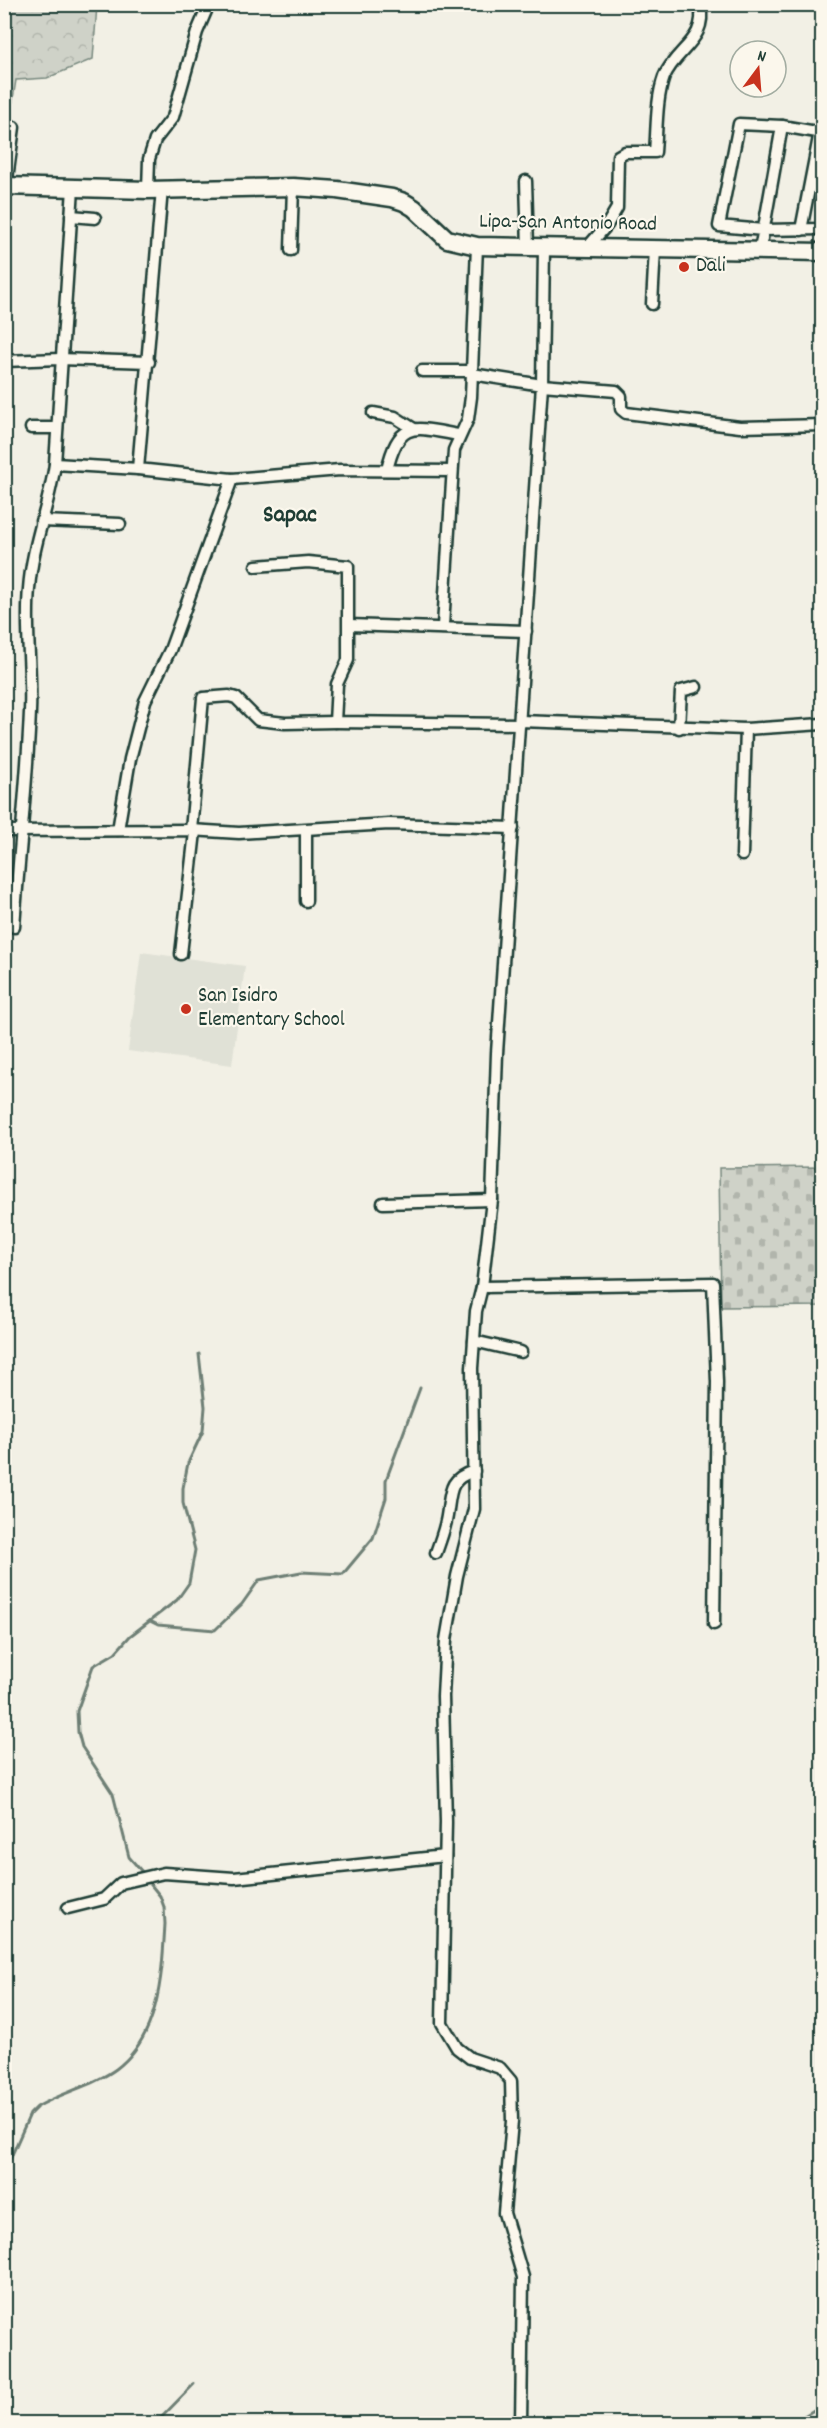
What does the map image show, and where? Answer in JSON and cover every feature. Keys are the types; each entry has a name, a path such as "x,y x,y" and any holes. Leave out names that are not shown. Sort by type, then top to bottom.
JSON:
{"main road":[{"name":"Lipa-San Antonio Road","path":"5,186 155,190 293,187 337,190 392,198 414,208 447,239 477,246 586,250 822,252"}],"street":[{"path":"138,469 149,362 155,190 149,159 155,140 173,117 196,32 208,4"},
{"path":"586,250 607,225 617,208 618,156 625,152 655,152 664,78 700,28 700,4"},
{"path":"801,230 821,133 782,126 745,123 737,128 719,224 721,227 763,230 801,230 822,229"},
{"path":"760,250 782,126"},
{"path":"5,186 14,127"},
{"path":"521,2424 523,2277 504,2213 513,2091 508,2075 500,2068 470,2058 457,2048 442,2023 445,1856 443,1696 446,1640 457,1576 474,1509 472,1368 476,1311 482,1287 492,1200 497,1053 542,385 536,249 526,181"},
{"path":"291,250 293,187"},
{"path":"14,927 19,856 24,830 30,709 28,591 33,552 56,464 60,359 73,188"},
{"path":"71,216 95,218"},
{"path":"443,627 452,471 458,435 468,419 477,246"},
{"path":"652,304 655,249"},
{"path":"4,362 60,359 149,362"},
{"path":"422,371 472,372 542,385 616,391 621,396 621,409 626,413 740,427 822,425"},
{"path":"373,413 394,417 414,429 458,435"},
{"path":"31,428 57,428"},
{"path":"387,470 394,443 402,434 414,429"},
{"path":"56,464 138,469 232,480 340,470 452,471"},
{"path":"118,830 130,759 145,701 170,650 232,480"},
{"path":"41,520 120,524"},
{"path":"256,566 308,562 342,563 348,566 348,660 337,684 335,722"},
{"path":"349,625 526,631"},
{"path":"679,728 681,691 696,687"},
{"path":"181,954 203,698 229,696 236,698 258,720 285,723 520,722 746,729 822,724"},
{"path":"742,855 746,729"},
{"path":"4,831 306,830 389,824 513,828"},
{"path":"306,830 306,901"},
{"path":"383,1203 492,1200"},
{"path":"482,1287 713,1283 717,1382 714,1624"},
{"path":"474,1341 521,1352"},
{"path":"436,1553 447,1517 452,1488 462,1475 474,1471"},
{"path":"68,1908 105,1899 121,1883 172,1873 234,1878 445,1856"}],"shaded area":[{"name":"San Isidro Elementary School","path":"141,952 245,966 232,1065 128,1051"}],"green space":[{"path":"5,4 97,5 93,59 47,78 16,80 10,118 4,118"},
{"path":"822,1167 822,1306 721,1307 719,1168"}],"waterway":[{"path":"144,1874 129,1857 113,1794 82,1747 78,1732 77,1711 93,1666 115,1653 130,1636 177,1600 189,1583 195,1550 183,1503 183,1488 188,1463 203,1431 205,1407 199,1354"},
{"path":"150,1621 158,1625 215,1630 242,1604 259,1580 301,1572 343,1574 373,1538 386,1498 386,1480 420,1388"},
{"path":"4,2173 30,2114 37,2107 107,2075 131,2055 142,2039 156,2003 165,1924 164,1907 160,1896 147,1880"},
{"path":"155,2424 194,2384"},
{"path":"791,2424 822,2405"}],"place":[{"name":"Dali","path":"684,267"},
{"name":"San Isidro Elementary School","path":"186,1009"}],"district":[{"name":"Sapac","path":"290,516"}]}
